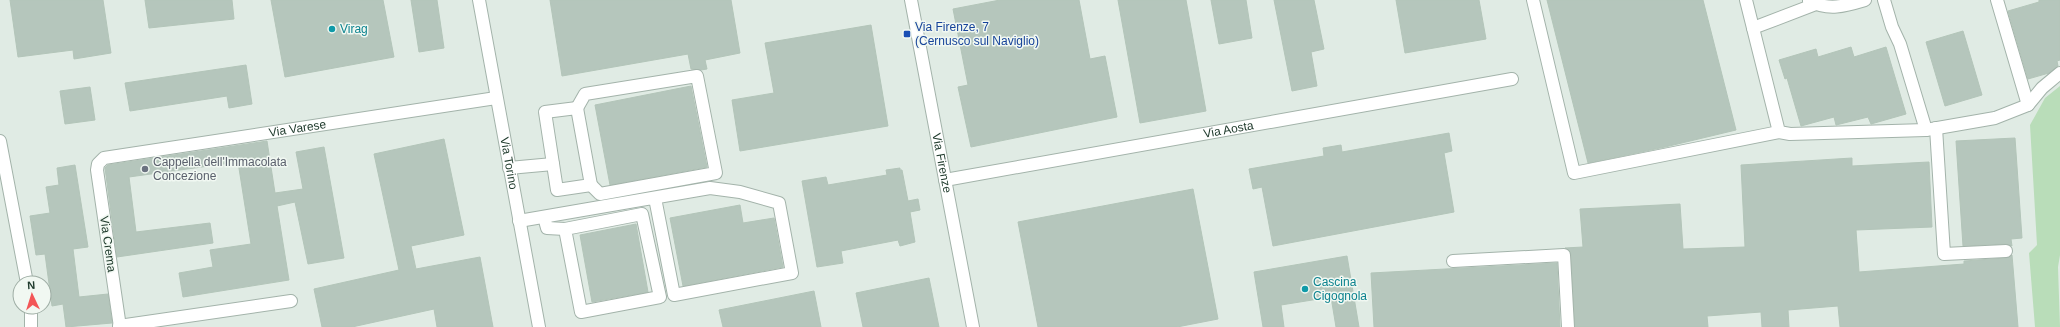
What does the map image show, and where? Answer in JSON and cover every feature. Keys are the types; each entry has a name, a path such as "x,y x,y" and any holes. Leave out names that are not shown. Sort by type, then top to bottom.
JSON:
{"street":[{"name":"Via Torino","path":"479,0 539,327"},
{"name":"Via Firenze","path":"911,0 973,327"},
{"path":"1533,0 1574,173 1779,132 1790,134 1931,129 1995,118 2028,105 2042,88 2053,77 2060,73"},
{"path":"1746,0 1779,132"},
{"path":"1753,28 1812,2 1840,7 1865,0"},
{"path":"1884,0 1892,27 1900,44 1931,129 1944,254 2006,251"},
{"path":"1999,1 2028,105"},
{"path":"697,76 716,173 600,194 591,185 577,108 585,94 697,76"},
{"name":"Via Aosta","path":"945,180 1512,79"},
{"name":"Via Varese","path":"99,162 106,156 496,98"},
{"path":"577,108 545,112 557,190 591,185"},
{"path":"0,141 25,275"},
{"name":"Via Crema","path":"99,162 97,170 119,326"},
{"path":"509,168 553,164"},
{"path":"519,221 710,188 740,192 779,203 792,273 674,295 655,198"},
{"path":"544,217 547,228 565,229 642,214 660,297 581,312 565,229"},
{"path":"1453,261 1564,255 1568,327"},
{"path":"119,326 291,301"},
{"path":"31,315 31,327"}],"green space":[{"path":"2060,86 2060,255 2058,267 2060,327 2035,327 2029,253 2037,245 2030,125 2045,98"}],"building":[{"path":"10,0 103,0 111,53 74,59 73,50 18,57"},
{"path":"145,0 232,0 234,19 149,28"},
{"name":"Virag","path":"271,0 383,0 394,57 285,77"},
{"path":"411,0 437,0 444,48 419,52"},
{"path":"550,0 731,0 740,53 705,60 707,69 701,70 691,69 688,54 562,76"},
{"path":"1000,0 1079,0 1090,59 1105,56 1117,117 971,147 958,87 968,85 953,9"},
{"path":"1118,0 1186,0 1206,111 1140,123"},
{"path":"1211,0 1246,0 1252,38 1219,44"},
{"path":"1274,0 1314,0 1324,49 1311,52 1317,86 1292,91"},
{"path":"1396,0 1479,0 1486,39 1405,53"},
{"path":"1547,0 1703,0 1736,130 1588,163"},
{"path":"2039,0 2060,0 2060,60 2057,61 2058,66 2049,73 2028,79 2008,11 2039,2"},
{"path":"871,25 888,126 740,151 732,100 774,93 765,43"},
{"path":"1963,31 1982,95 1945,106 1926,42"},
{"path":"1851,47 1854,57 1886,47 1906,114 1871,124 1868,117 1836,125 1834,117 1801,126 1787,78 1785,79 1779,60 1816,49 1818,57"},
{"path":"246,65 252,104 229,108 227,96 130,111 125,83"},
{"path":"691,86 707,167 610,185 595,105"},
{"path":"90,87 95,120 65,124 60,91"},
{"path":"1449,133 1452,151 1444,153 1454,212 1273,246 1262,187 1253,189 1249,169 1324,156 1323,148 1341,145 1342,152"},
{"path":"2015,138 2022,238 2011,239 2012,246 2006,244 1963,246 1956,141"},
{"path":"444,139 464,235 411,246 416,269 480,257 493,327 437,327 434,309 352,327 322,327 314,289 399,270 374,154"},
{"path":"267,141 275,193 303,189 296,152 324,147 344,258 308,264 295,202 277,206 289,280 183,297 179,273 213,267 210,250 251,244 238,162 129,177 136,232 210,223 213,243 117,257 105,168 108,165"},
{"path":"1852,158 1852,166 1929,162 1932,227 1856,230 1859,272 1964,264 1964,261 2006,258 2012,255 2018,327 1840,327 1838,306 1788,310 1789,327 1762,327 1761,312 1707,316 1708,327 1575,327 1571,255 1570,251 1565,248 1583,247 1580,209 1680,204 1683,249 1745,247 1741,165"},
{"path":"75,165 88,247 73,249 79,297 108,294 112,323 66,327 63,304 52,306 52,275 48,275 45,254 36,255 30,216 50,213 46,187 59,185 57,168"},
{"path":"900,168 900,170 902,170 908,201 918,199 920,210 910,212 915,242 900,246 898,240 841,251 843,263 817,267 802,181 826,177 828,185 887,175 886,170"},
{"path":"1193,189 1218,319 1177,327 1038,327 1018,222"},
{"path":"740,205 743,223 774,218 783,267 683,286 670,218"},
{"path":"636,224 648,292 592,302 580,235"},
{"path":"1347,256 1359,327 1336,327 1331,297 1281,305 1284,327 1263,327 1254,272"},
{"path":"1557,263 1560,327 1374,327 1371,273"},
{"path":"929,278 939,327 863,327 856,293"},
{"path":"814,291 821,327 723,327 719,310"}],"place":[{"name":"Virag","path":"332,29"},
{"name":"Via Firenze, 7 (Cernusco sul Naviglio)","path":"907,34"},
{"name":"Cappella dell'Immacolata Concezione","path":"145,169"},
{"name":"Cascina Cigognola","path":"1305,289"}]}
